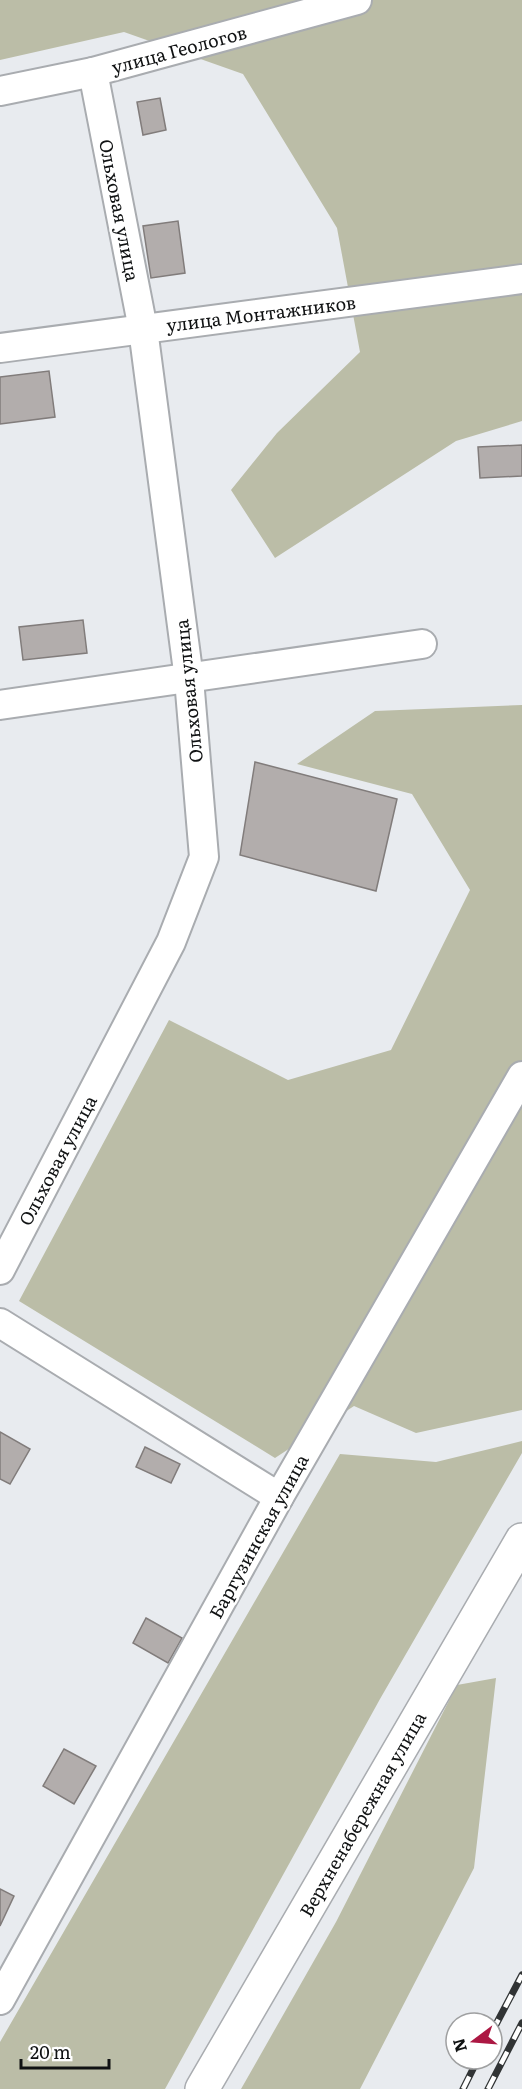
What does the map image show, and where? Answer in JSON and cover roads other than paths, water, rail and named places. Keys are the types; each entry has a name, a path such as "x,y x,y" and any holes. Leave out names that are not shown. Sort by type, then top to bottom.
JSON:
{"street":[{"name":"улица Геологов","path":"0,91 93,72 357,0"},
{"name":"Ольховая улица","path":"0,1270 171,942 204,857 189,679 143,328 93,72"},
{"name":"улица Монтажников","path":"0,348 522,279"},
{"path":"0,705 422,644"},
{"name":"Баргузинская улица","path":"0,2000 279,1497 522,1076"},
{"path":"0,1323 279,1497"},
{"name":"Верхненабережная улица","path":"202,2089 522,1540"}],"railway":[{"path":"503,2011 522,1975"},
{"path":"488,2089 522,2023"},
{"path":"463,2089 472,2071"}]}
